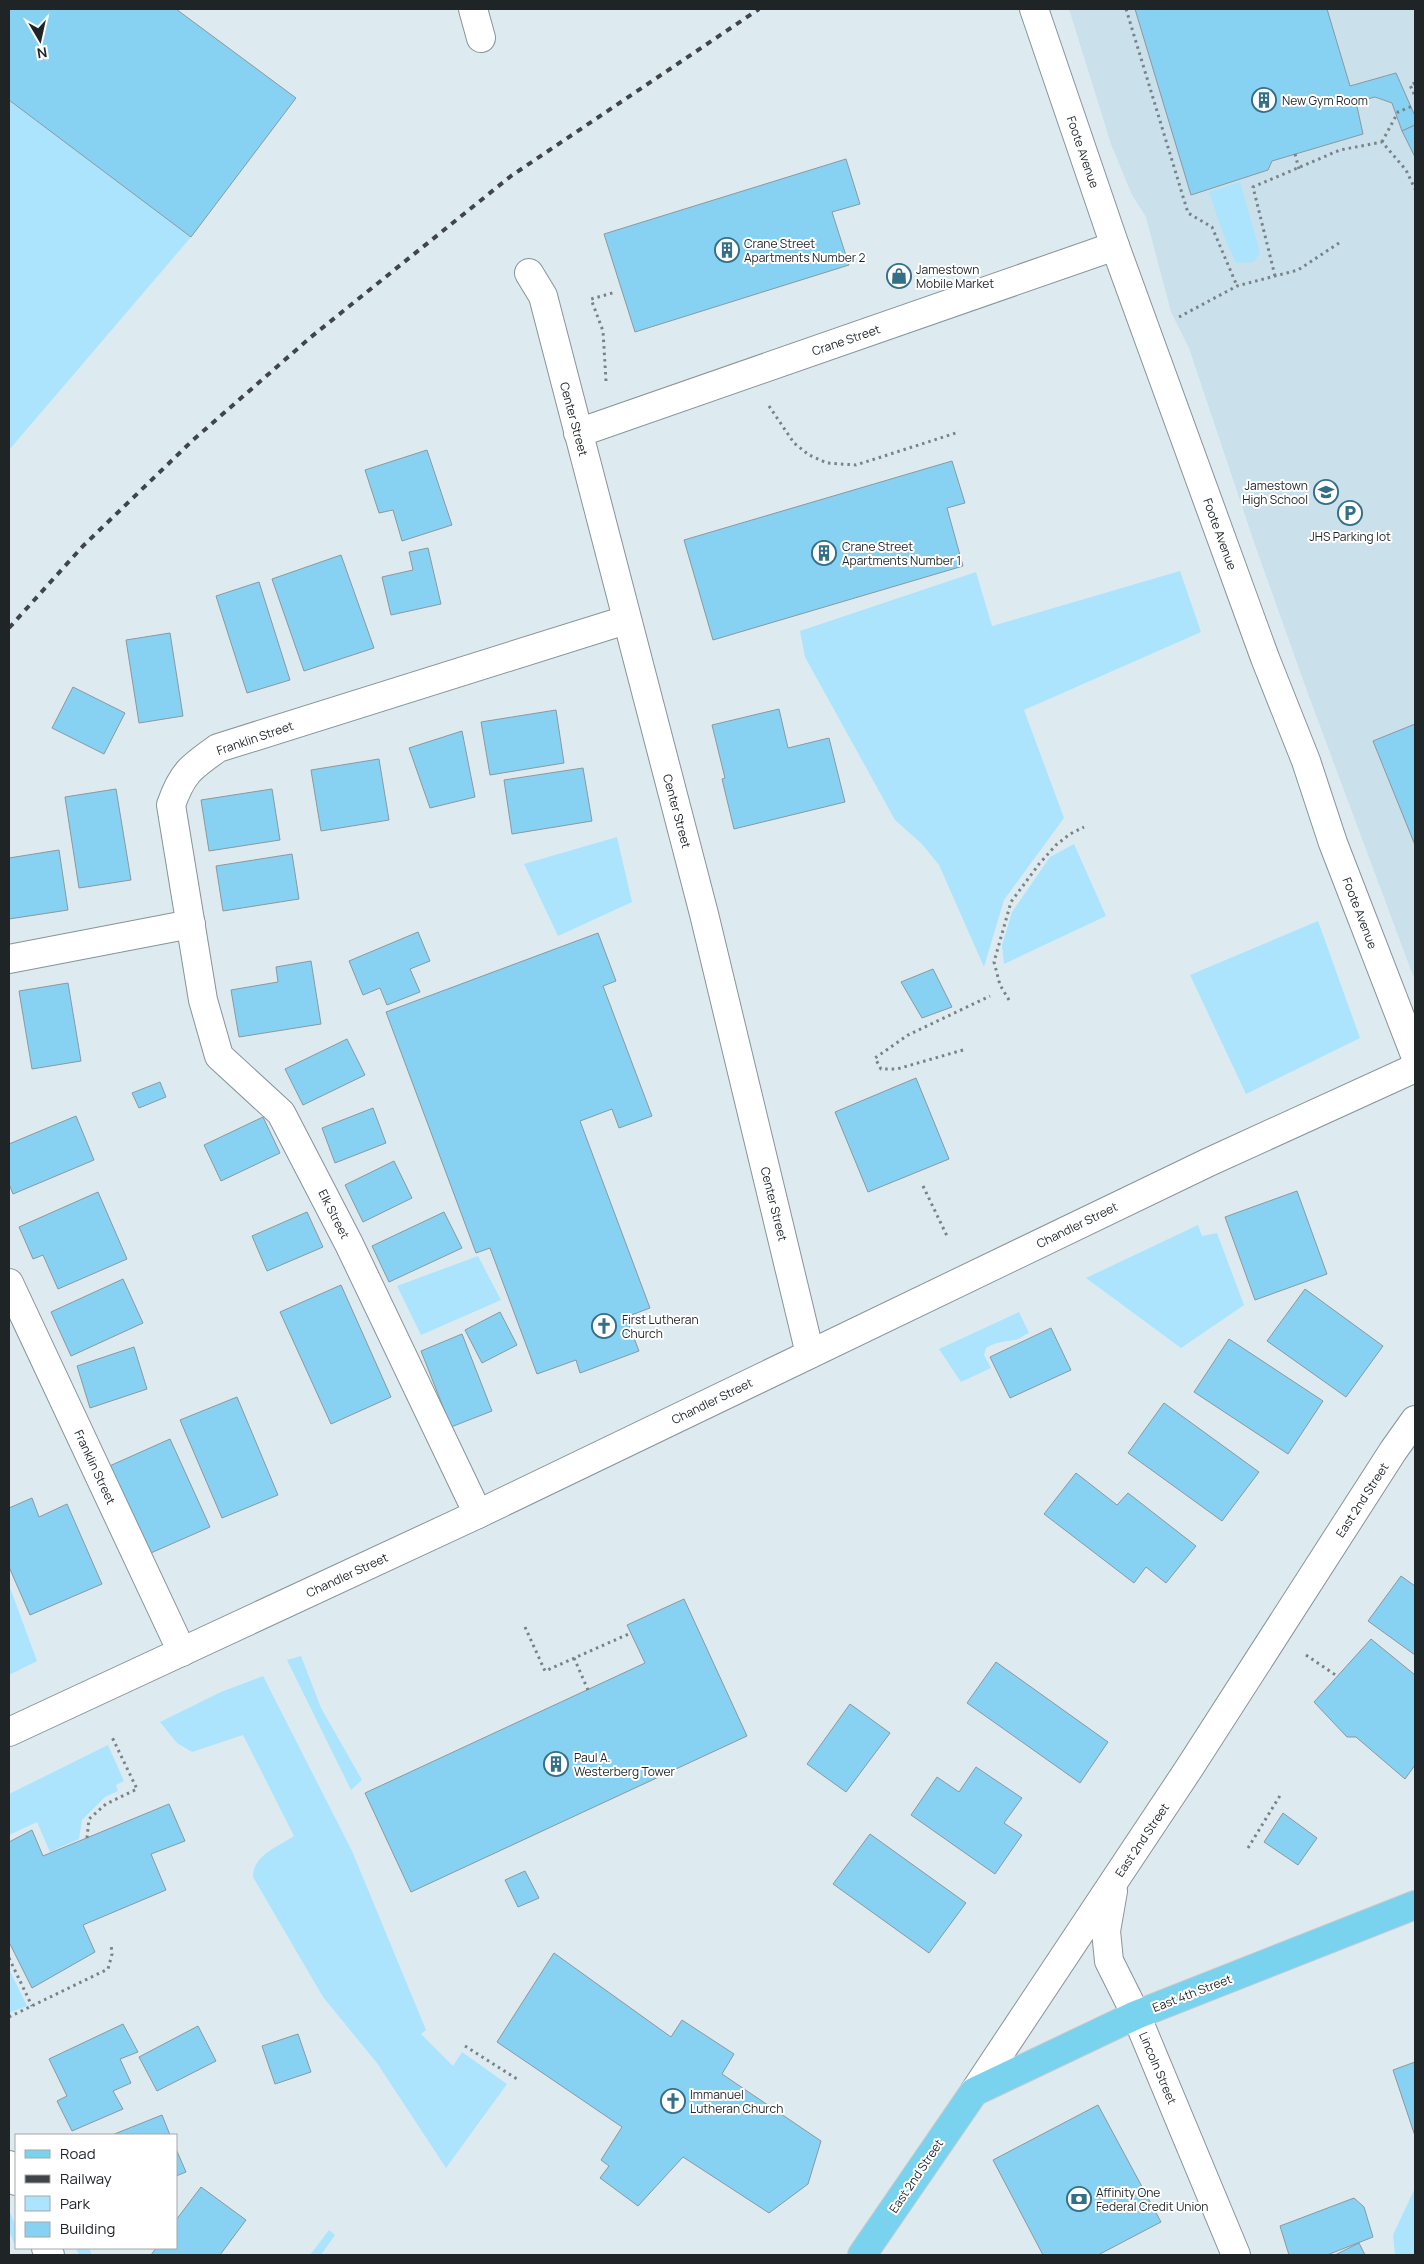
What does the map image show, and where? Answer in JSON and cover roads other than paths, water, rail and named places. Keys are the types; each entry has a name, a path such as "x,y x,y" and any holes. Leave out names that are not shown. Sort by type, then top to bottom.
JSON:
{"main road":[{"name":"East 4th Street","path":"974,2092 1136,2015 1415,1905"},
{"name":"East 2nd Street","path":"862,2255 974,2092"}],"street":[{"path":"473,9 481,38"},
{"name":"Foote Avenue","path":"1034,9 1115,246 1265,658 1306,761 1333,843 1415,1055"},
{"name":"Crane Street","path":"578,433 1115,246"},
{"name":"Center Street","path":"529,273 543,296 704,914 810,1354"},
{"name":"Franklin Street","path":"191,924 171,805 179,783 196,764 218,748 626,620"},
{"path":"9,959 191,924"},
{"name":"Elk Street","path":"191,924 203,1000 219,1056 282,1113 349,1244 478,1514"},
{"name":"Chandler Street","path":"9,1732 478,1514 1209,1162 1415,1068"},
{"name":"Franklin Street","path":"9,1283 182,1652"},
{"name":"East 2nd Street","path":"974,2092 1188,1770 1393,1451 1415,1420"},
{"name":"Lincoln Street","path":"1116,1878 1106,1931 1109,1961 1136,2015 1236,2255"},
{"path":"9,2165 15,2179"}],"railway":[{"path":"9,628 83,546 193,440 311,337 511,176 759,9"}],"place":[{"name":"New Gym Room","path":"1264,100"},
{"name":"Crane Street Apartments Number 2","path":"727,250"},
{"name":"Jamestown Mobile Market","path":"899,276"},
{"name":"Jamestown High School","path":"1326,492"},
{"name":"JHS Parking lot","path":"1350,513"},
{"name":"Crane Street Apartments Number 1","path":"824,553"},
{"name":"First Lutheran Church","path":"604,1326"},
{"name":"Paul A. Westerberg Tower","path":"556,1764"},
{"name":"Immanuel Lutheran Church","path":"673,2101"},
{"name":"Affinity One Federal Credit Union","path":"1079,2199"}]}
